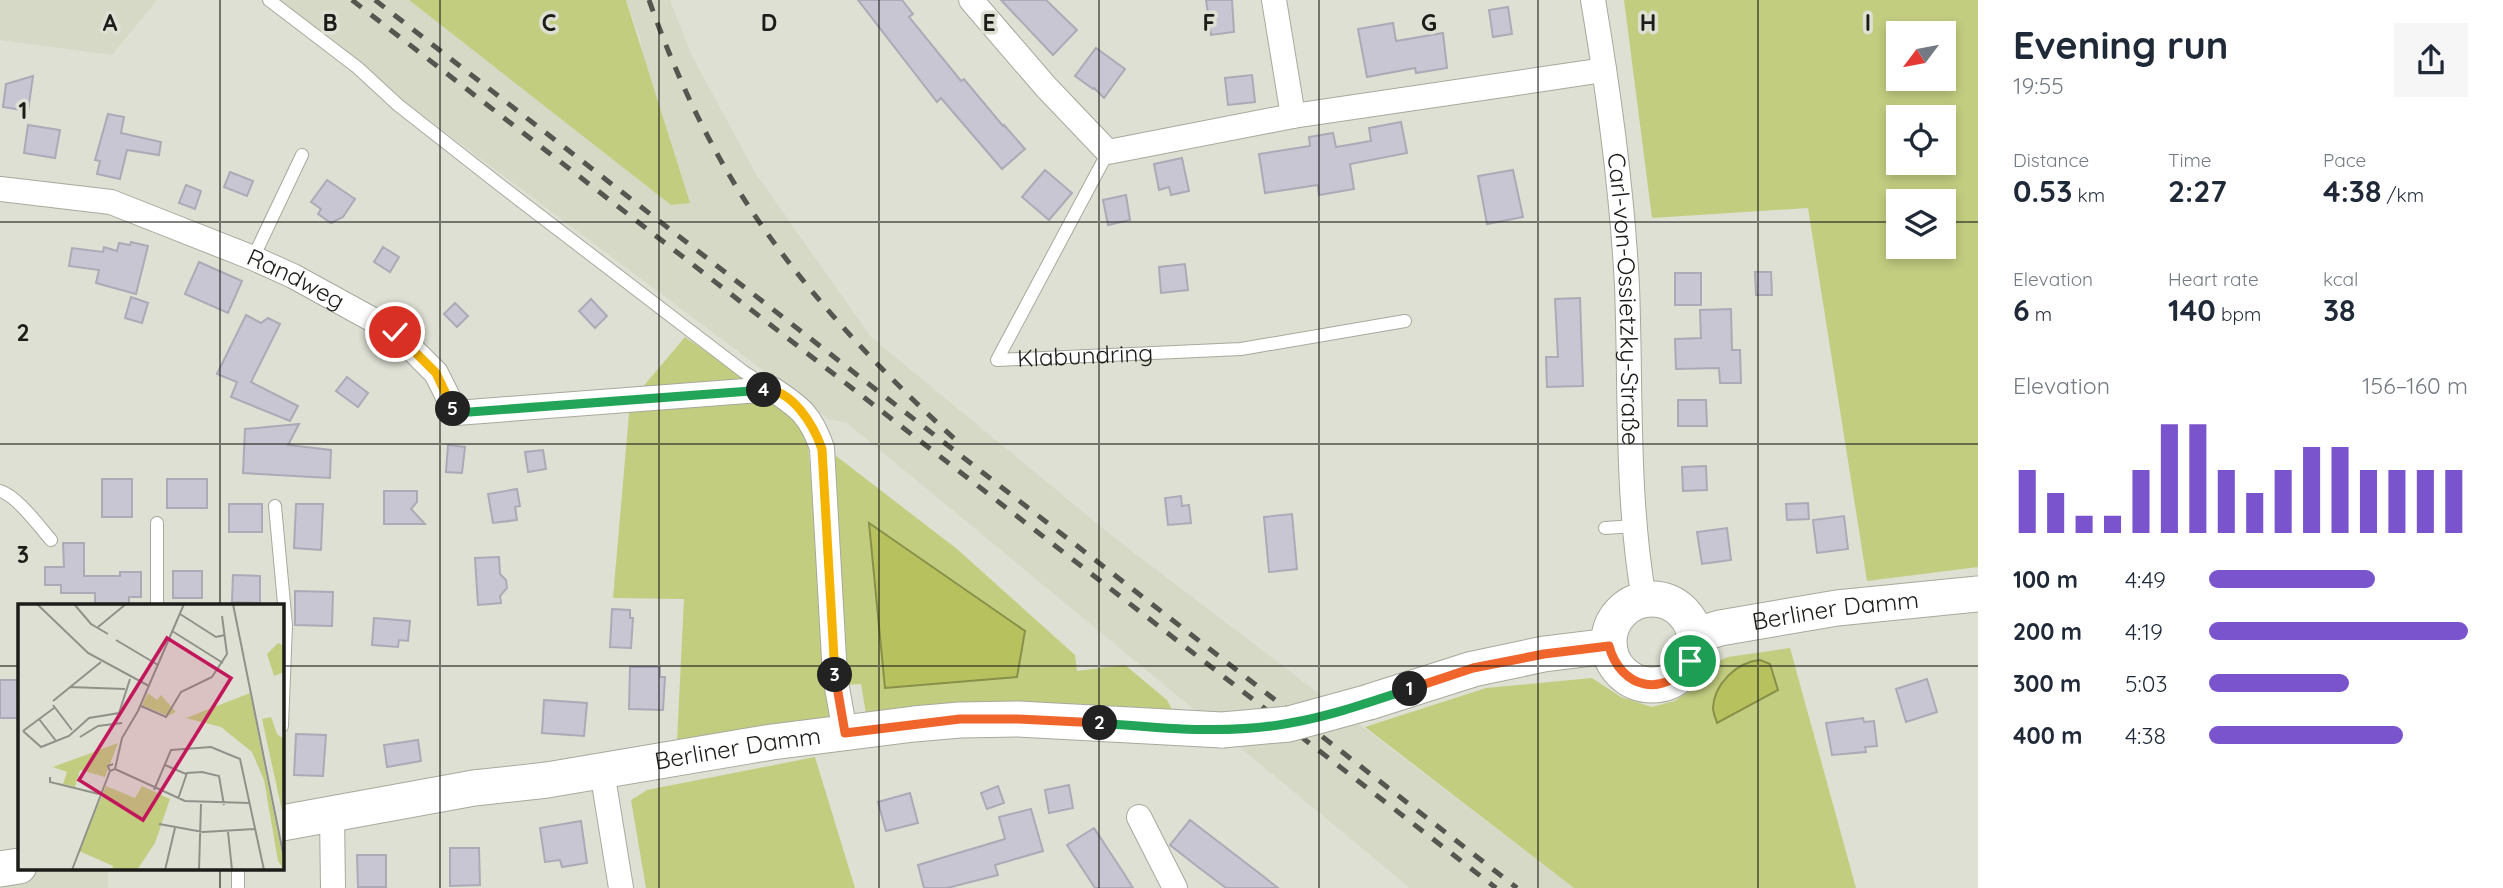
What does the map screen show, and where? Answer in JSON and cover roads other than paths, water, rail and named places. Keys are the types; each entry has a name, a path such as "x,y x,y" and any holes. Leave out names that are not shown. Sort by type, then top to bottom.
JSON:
{"main road":[{"name":"Berliner Damm","path":"1694,636 1720,628 1837,608 1978,594"},
{"path":"1644,599 1657,599 1677,607 1691,625 1694,636 1694,649 1685,669 1677,677 1648,685 1620,672 1612,659 1609,646 1611,627 1615,619 1633,603 1644,599"},
{"name":"Berliner Damm","path":"284,823 474,788 602,771 772,742 960,719 1018,719 1222,730 1289,724 1369,702 1473,668 1544,654 1609,646"},
{"path":"0,869 18,866"}],"street":[{"path":"971,0 1037,78 1108,152 1293,116 1604,69"},
{"path":"1274,0 1293,116"},
{"name":"Carl-von-Ossietzky-Straße","path":"1593,0 1604,69 1626,283 1634,526 1644,599"},
{"name":"Randweg","path":"0,189 111,202 293,276 395,332 436,373 456,413 772,389"},
{"path":"772,389 798,405 815,429 822,449 835,676 845,733"},
{"path":"602,771 621,888"},
{"path":"332,814 333,888"},
{"path":"1139,817 1175,888"}],"lane":[{"path":"269,0 358,68 398,105 500,186 744,372 772,389"},
{"name":"Klabundring","path":"1108,152 997,360 1241,349 1405,321"},
{"path":"253,258 302,155"},
{"path":"0,491 5,492 22,507 51,540"},
{"path":"275,506 286,625 284,676"},
{"path":"157,523 157,604"},
{"path":"1605,528 1634,526"},
{"path":"238,870 238,888"}],"railway":[{"path":"352,0 1496,888"},
{"path":"375,0 1517,888"},
{"path":"649,0 672,61 700,121 748,206 788,262 857,343 958,442"}]}
